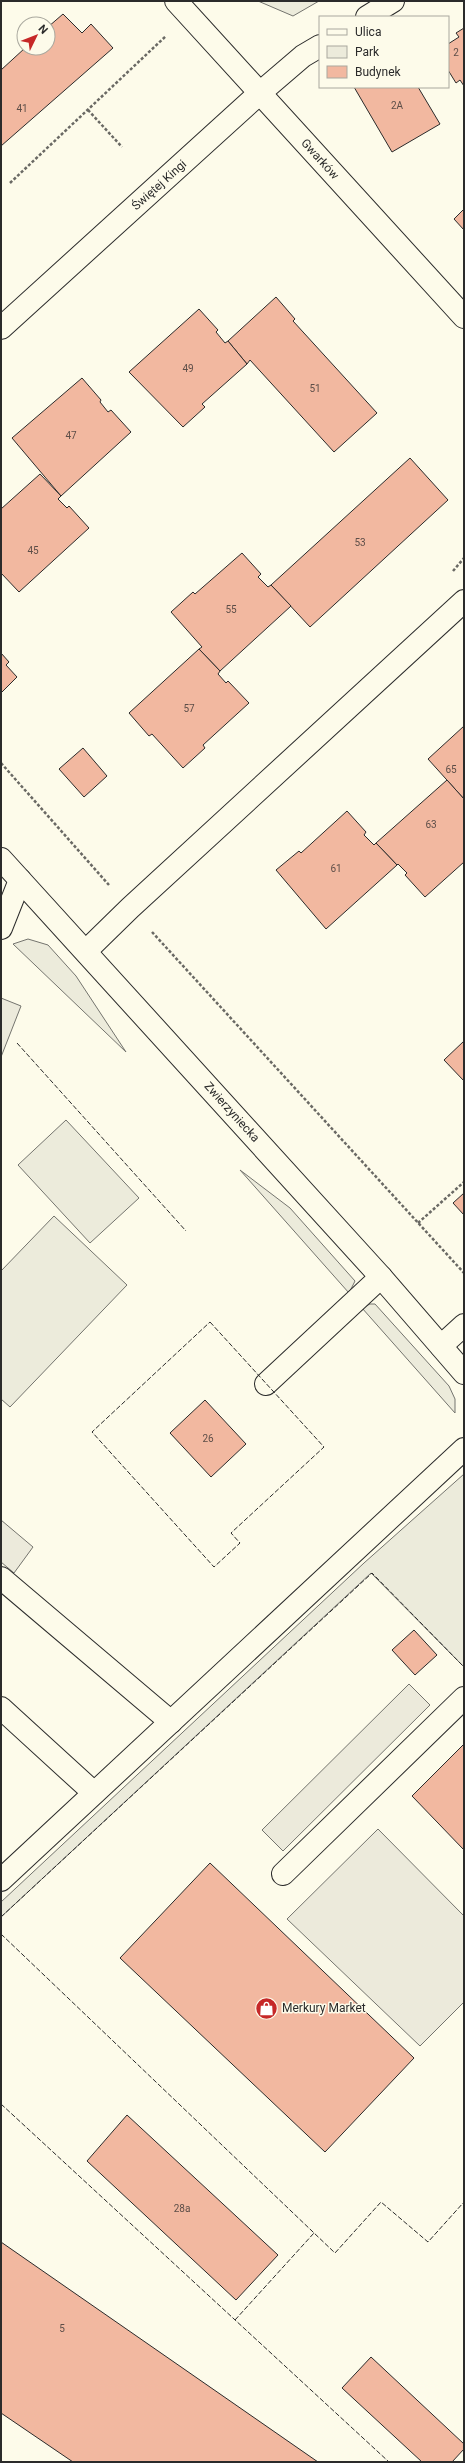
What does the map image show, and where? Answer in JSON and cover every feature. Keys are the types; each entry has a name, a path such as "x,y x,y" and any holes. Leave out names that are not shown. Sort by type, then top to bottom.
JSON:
{"street":[{"name":"Gwarków","path":"176,1 464,317"},
{"path":"369,16 393,1"},
{"name":"Świętej Kingi","path":"1,328 260,92 303,56 319,47"},
{"path":"86,950 464,601"},
{"name":"Zwierzyniecka","path":"1,859 86,950 381,1277 464,1373"},
{"path":"1,928 20,880"},
{"path":"266,1384 381,1277"},
{"path":"441,1346 464,1325"},
{"path":"1,1880 464,1449"},
{"path":"1,1578 171,1722"},
{"path":"283,1874 464,1698"},
{"path":"1,1708 94,1793"}],"path":[{"path":"10,183 172,30"},
{"path":"88,110 122,147"},
{"path":"1,763 113,890"},
{"path":"148,928 464,1273"},
{"path":"418,1223 464,1182"}],"green space":[{"path":"258,1 319,1 293,16"},
{"path":"28,939 48,945 76,976 126,1052 13,944"},
{"path":"66,1120 139,1198 90,1243 18,1165"},
{"path":"240,1170 290,1208 355,1281 349,1293"},
{"path":"54,1216 127,1285 10,1407 1,1399 1,1271"},
{"path":"370,1304 375,1304 449,1386 455,1399 455,1413 362,1308"},
{"path":"464,1474 464,1667 371,1573 1,1917 1,1902 364,1563"}],"shaded area":[{"path":"1,998 21,1006 1,1057"},
{"path":"1,1520 33,1547 14,1573 1,1562"},
{"path":"409,1684 430,1705 283,1851 262,1830"},
{"path":"378,1829 464,1916 464,2002 420,2046 287,1919"}],"building":[{"path":"63,14 82,33 91,24 113,48 1,146 1,70 16,56 56,56 56,20"},
{"path":"464,28 464,86 460,80 456,83 449,72 449,43 459,37 456,33"},
{"path":"355,88 419,88 440,124 392,152"},
{"path":"464,209 464,230 454,219"},
{"path":"276,297 295,319 293,321 377,413 334,452 250,360 247,364 228,341"},
{"path":"199,309 218,330 216,332 225,343 228,341 247,364 202,404 205,407 183,427 129,372"},
{"path":"82,378 101,400 100,402 108,412 111,410 131,432 61,496 12,438"},
{"path":"410,458 448,500 310,627 271,585"},
{"path":"40,474 61,496 58,499 67,508 69,506 89,528 19,592 1,573 1,509"},
{"path":"242,553 261,574 258,577 268,587 271,585 291,606 220,671 199,649 202,647 171,612 193,592 195,594"},
{"path":"199,649 220,671 218,674 226,683 228,681 249,703 203,745 205,748 183,768 152,734 149,736 129,713"},
{"path":"1,653 9,662 6,665 17,677 1,693"},
{"path":"464,726 464,799 428,759"},
{"path":"83,748 107,776 84,797 59,769"},
{"path":"447,780 464,799 464,862 425,897 405,875 407,873 398,864 397,865 376,843"},
{"path":"347,811 366,832 364,835 374,845 376,843 397,865 326,929 276,870 299,851 301,853"},
{"path":"464,1041 464,1081 444,1060"},
{"path":"464,1193 464,1215 453,1203"},
{"path":"205,1400 246,1444 211,1477 170,1433"},
{"path":"414,1630 437,1655 415,1675 392,1650"},
{"path":"464,1744 464,1850 412,1796"},
{"name":"Merkury Market","path":"210,1863 414,2058 325,2152 120,1958"},
{"path":"127,2115 278,2255 236,2300 87,2161"},
{"path":"1,2242 318,2462 73,2462 1,2413"},
{"path":"371,2357 464,2444 464,2449 452,2462 422,2462 342,2388"}],"fence":[{"path":"17,1043 186,1231"},
{"path":"210,1322 324,1447 231,1533 240,1543 214,1567 92,1432 210,1322"},
{"path":"1,1917 372,1573 464,1667"},
{"path":"1,1934 335,2253 381,2202 428,2242 464,2202"},
{"path":"1,2104 389,2462"},
{"path":"235,2320 314,2233"}],"place":[{"name":"Merkury Market","path":"267,2008"}]}
